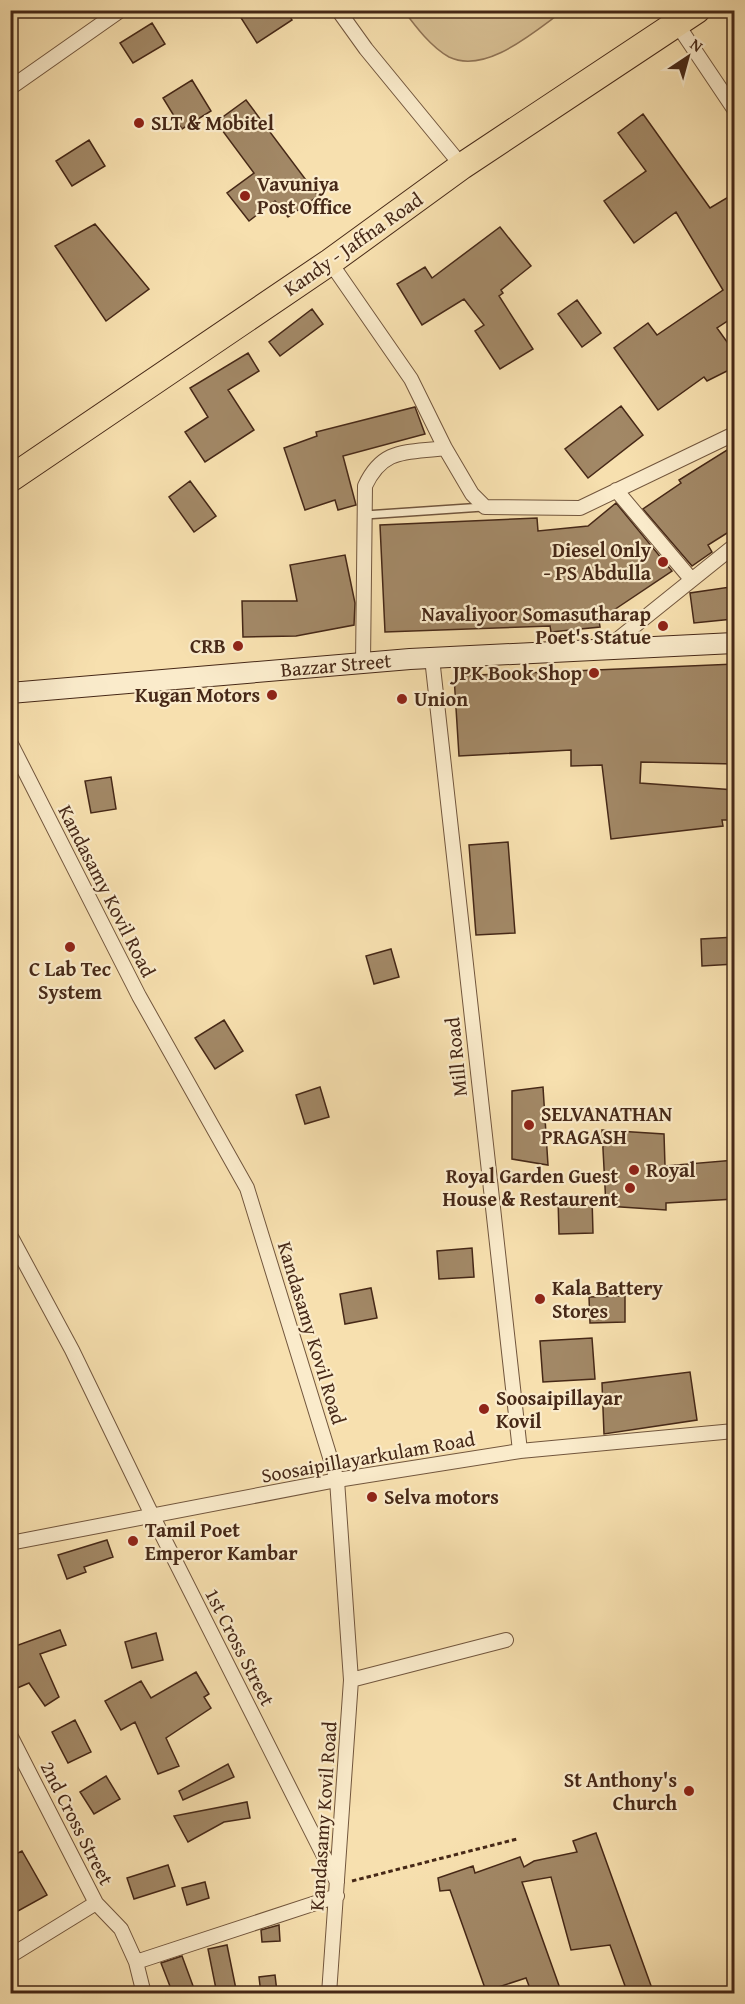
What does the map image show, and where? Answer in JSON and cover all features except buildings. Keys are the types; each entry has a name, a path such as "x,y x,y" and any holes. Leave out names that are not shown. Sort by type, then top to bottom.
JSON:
{"highway":[{"name":"Kandy - Jaffna Road","path":"10,479 330,262 462,166 687,17"}],"main road":[{"name":"Bazzar Street","path":"10,693 432,658 608,648 735,644"}],"street":[{"path":"10,88 121,10"},
{"path":"338,10 366,49 462,166"},
{"path":"687,17 735,109"},
{"path":"330,262 411,379 445,448 472,494 485,507 580,508 735,434"},
{"path":"363,663 365,486 373,468 389,456 445,448"},
{"path":"616,490 691,579"},
{"path":"608,648 691,579 735,546"},
{"name":"Mill Road","path":"432,658 519,1451"},
{"name":"Kandasamy Kovil Road","path":"10,742 139,996 247,1188 337,1480 351,1680 329,1994"},
{"name":"1st Cross Street","path":"10,1235 72,1350 338,1890"},
{"name":"Soosaipillayarkulam Road","path":"10,1543 337,1480 519,1451 735,1431"},
{"path":"351,1680 506,1640"},
{"name":"2nd Cross Street","path":"10,1735 96,1903 10,1956"},
{"path":"136,1962 338,1890"},
{"path":"96,1903 121,1929 136,1962 144,1994"}],"lane":[{"path":"365,515 485,507"}],"path":[{"path":"338,1890 517,1839"}],"shaded area":[{"path":"404,11 563,11 524,39 494,56 463,61 449,57 436,48"}],"place":[{"name":"SLT & Mobitel","path":"139,123"},
{"name":"Vavuniya Post Office","path":"245,196"},
{"name":"Diesel Only - PS Abdulla","path":"663,562"},
{"name":"Navaliyoor Somasutharap Poet's Statue","path":"663,626"},
{"name":"CRB","path":"238,646"},
{"name":"JPK Book Shop","path":"594,673"},
{"name":"Kugan Motors","path":"272,695"},
{"name":"Union","path":"402,699"},
{"name":"C Lab Tec System","path":"70,947"},
{"name":"SELVANATHAN PRAGASH","path":"529,1125"},
{"name":"Royal","path":"634,1170"},
{"name":"Royal Garden Guest House & Restaurent","path":"630,1188"},
{"name":"Kala Battery Stores","path":"540,1299"},
{"name":"Soosaipillayar Kovil","path":"484,1409"},
{"name":"Selva motors","path":"372,1497"},
{"name":"Tamil Poet Emperor Kambar","path":"133,1541"},
{"name":"St Anthony's Church","path":"689,1791"}]}
